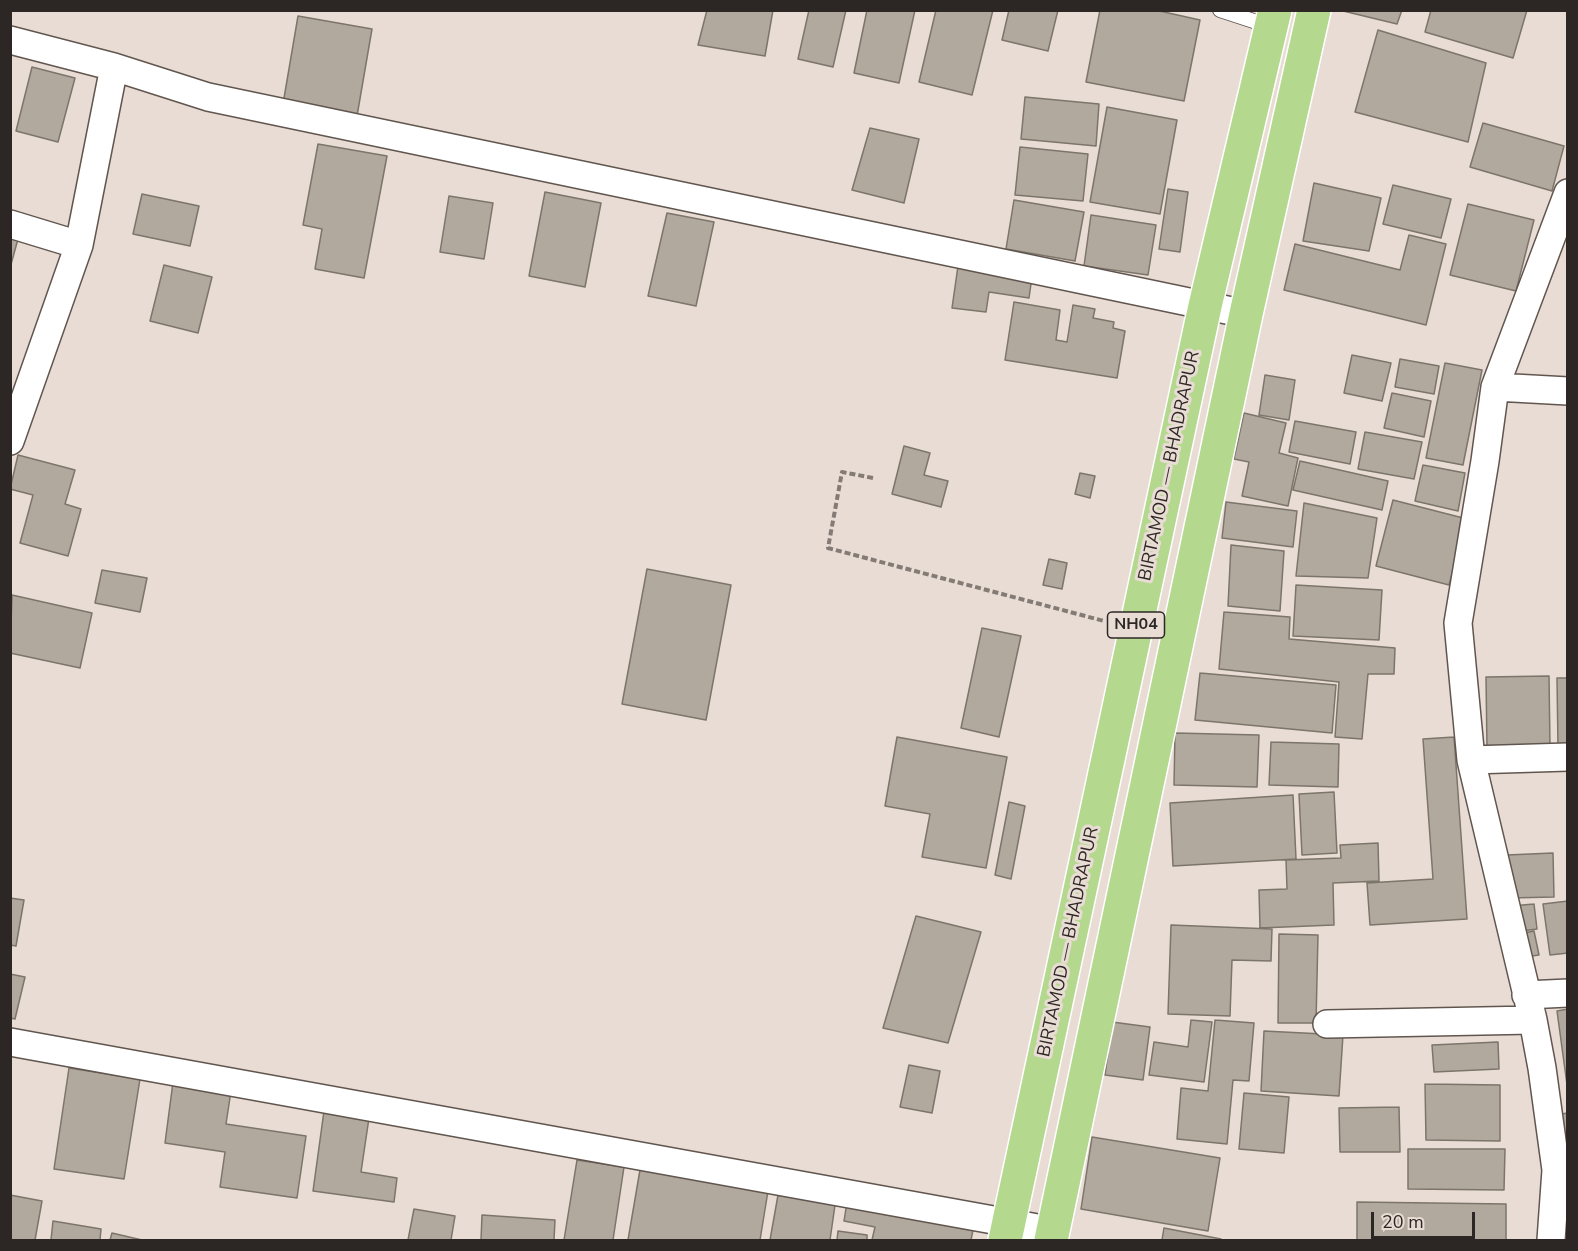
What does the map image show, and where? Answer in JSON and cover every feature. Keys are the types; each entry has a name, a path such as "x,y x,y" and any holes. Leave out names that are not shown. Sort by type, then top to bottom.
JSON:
{"main road":[{"name":"NH04","path":"1052,1236 1246,314 1314,10"},
{"name":"BIRTAMOD — BHADRAPUR","path":"1007,1232 1205,306 1273,19"}],"street":[{"path":"10,40 114,67 208,97 1246,314"},
{"path":"10,441 79,245 114,67"},
{"path":"1551,1240 1562,1170 1529,1007 1471,760 1458,623 1495,387 1568,193"},
{"path":"10,224 79,245"},
{"path":"1495,387 1568,391"},
{"path":"1471,760 1568,757"},
{"path":"1327,1024 1529,1007 1568,993"},
{"path":"10,1042 1007,1232 1052,1236"}],"lane":[{"path":"1220,10 1273,19"}],"path":[{"path":"873,478 842,472 828,548 1135,629"}],"building":[{"path":"707,10 773,10 765,56 698,45"},
{"path":"809,10 846,10 833,67 798,59"},
{"path":"867,10 915,10 899,83 854,73"},
{"path":"936,10 993,10 972,95 919,82"},
{"path":"1009,10 1058,10 1048,51 1002,40"},
{"path":"1100,10 1155,10 1200,20 1184,101 1086,82"},
{"path":"1339,10 1402,10 1397,24"},
{"path":"1431,10 1527,10 1513,58 1425,32"},
{"path":"298,16 372,29 357,116 283,104"},
{"path":"1378,30 1486,63 1468,142 1355,112"},
{"path":"32,67 75,78 58,142 16,131"},
{"path":"1025,97 1099,104 1096,146 1021,139"},
{"path":"1107,107 1177,120 1160,214 1090,202"},
{"path":"1483,123 1564,146 1552,191 1470,167"},
{"path":"870,128 919,139 904,203 852,190"},
{"path":"318,144 387,156 364,278 315,269 322,229 303,225"},
{"path":"1020,147 1088,154 1083,201 1015,195"},
{"path":"1314,183 1381,198 1369,251 1303,241"},
{"path":"1393,185 1451,199 1441,238 1383,224"},
{"path":"1168,189 1188,192 1180,252 1159,249"},
{"path":"545,192 601,203 585,287 529,276"},
{"path":"142,194 199,206 190,246 133,234"},
{"path":"449,196 493,203 484,259 440,252"},
{"path":"1014,200 1084,212 1075,261 1006,249"},
{"path":"1468,204 1534,220 1516,291 1450,275"},
{"path":"667,213 714,222 696,306 648,296"},
{"path":"1091,215 1156,225 1148,275 1084,266"},
{"path":"1409,235 1446,244 1426,325 1284,290 1295,244 1400,270"},
{"path":"10,237 18,239 10,268"},
{"path":"164,265 212,277 198,333 150,321"},
{"path":"958,266 1032,277 1029,298 989,292 986,312 952,308"},
{"path":"1014,302 1060,310 1056,340 1067,342 1073,305 1095,309 1093,318 1114,322 1113,328 1125,331 1117,378 1005,360"},
{"path":"1352,355 1391,363 1382,401 1344,393"},
{"path":"1400,359 1439,366 1434,394 1395,387"},
{"path":"1445,363 1482,370 1463,465 1426,458"},
{"path":"1265,375 1295,380 1289,420 1259,415"},
{"path":"1392,393 1431,401 1424,437 1384,428"},
{"path":"1244,413 1286,423 1279,453 1298,458 1288,506 1242,496 1249,462 1234,459"},
{"path":"1295,421 1356,432 1350,464 1289,452"},
{"path":"1365,432 1422,442 1414,479 1358,469"},
{"path":"904,446 930,453 924,475 948,481 941,507 892,494"},
{"path":"18,455 75,470 65,504 81,509 68,556 20,543 33,495 10,489"},
{"path":"1300,461 1388,481 1382,510 1293,490"},
{"path":"1423,465 1465,473 1458,511 1415,501"},
{"path":"1080,473 1095,476 1090,498 1075,494"},
{"path":"1393,500 1467,519 1449,585 1376,566"},
{"path":"1226,502 1297,511 1293,547 1222,538"},
{"path":"1304,503 1377,518 1368,578 1296,576"},
{"path":"1231,545 1284,551 1280,611 1228,606"},
{"path":"1049,559 1067,563 1062,589 1043,585"},
{"path":"647,569 731,585 706,720 622,704"},
{"path":"102,570 147,578 140,612 95,603"},
{"path":"1296,585 1382,590 1379,640 1293,636"},
{"path":"12,595 92,613 80,668 10,653"},
{"path":"1224,612 1290,617 1289,639 1395,648 1394,674 1368,674 1362,739 1335,737 1339,682 1219,669"},
{"path":"982,628 1021,636 999,737 961,728"},
{"path":"1200,673 1336,685 1332,733 1195,720"},
{"path":"1549,676 1550,747 1487,749 1486,677"},
{"path":"1557,678 1568,678 1568,747 1558,747"},
{"path":"1175,733 1259,735 1257,787 1174,785"},
{"path":"897,737 1007,757 986,868 922,857 930,814 885,806"},
{"path":"1454,737 1467,919 1370,925 1367,883 1433,879 1423,739"},
{"path":"1271,742 1339,744 1338,787 1269,785"},
{"path":"1334,792 1337,853 1302,855 1299,794"},
{"path":"1293,795 1296,859 1173,866 1170,803"},
{"path":"1009,802 1025,806 1011,879 995,875"},
{"path":"1378,843 1379,881 1333,883 1334,925 1260,928 1259,890 1287,889 1286,860 1341,858 1340,845"},
{"path":"1553,853 1554,897 1509,898 1507,855"},
{"path":"10,898 24,900 16,946 10,945"},
{"path":"1568,901 1568,953 1550,955 1543,904"},
{"path":"1534,904 1537,929 1514,932 1511,906"},
{"path":"916,916 981,932 948,1043 883,1028"},
{"path":"1171,925 1272,929 1271,961 1232,960 1230,1016 1168,1014"},
{"path":"1534,931 1539,955 1518,958 1514,935"},
{"path":"1279,934 1318,935 1316,1023 1278,1023"},
{"path":"10,974 25,977 15,1019 10,1018"},
{"path":"1568,1009 1568,1092 1557,1011"},
{"path":"1191,1020 1212,1022 1204,1082 1149,1075 1154,1042 1188,1047"},
{"path":"1215,1020 1254,1023 1249,1081 1233,1080 1227,1144 1177,1139 1181,1088 1208,1091"},
{"path":"1112,1022 1150,1027 1143,1080 1105,1075"},
{"path":"1264,1031 1343,1035 1339,1096 1261,1091"},
{"path":"1498,1042 1499,1069 1434,1072 1432,1045"},
{"path":"909,1065 940,1071 932,1113 900,1107"},
{"path":"69,1068 140,1079 124,1179 54,1169"},
{"path":"173,1082 231,1091 226,1124 306,1136 297,1198 220,1187 225,1152 165,1143"},
{"path":"1425,1084 1500,1085 1500,1141 1426,1140"},
{"path":"1244,1093 1289,1097 1284,1153 1239,1149"},
{"path":"1399,1107 1400,1152 1340,1152 1339,1108"},
{"path":"324,1111 369,1118 361,1172 397,1178 394,1202 313,1191"},
{"path":"1568,1113 1568,1150 1558,1151 1554,1115"},
{"path":"1092,1137 1220,1158 1208,1231 1081,1209"},
{"path":"1408,1149 1505,1149 1504,1190 1408,1189"},
{"path":"577,1160 624,1167 613,1240 564,1240"},
{"path":"641,1164 769,1185 760,1240 628,1240"},
{"path":"10,1195 42,1201 35,1240 10,1240"},
{"path":"778,1195 835,1205 830,1240 770,1240"},
{"path":"847,1202 974,1225 971,1240 872,1240 875,1227 844,1221"},
{"path":"1357,1202 1506,1204 1506,1240 1357,1240"},
{"path":"414,1209 455,1216 451,1240 408,1240"},
{"path":"482,1215 555,1220 554,1240 481,1240"},
{"path":"53,1221 101,1229 100,1240 51,1240"},
{"path":"1164,1228 1221,1239 1221,1240 1162,1240"},
{"path":"838,1231 867,1235 867,1240 837,1240"},
{"path":"112,1233 142,1240 110,1240"}]}
